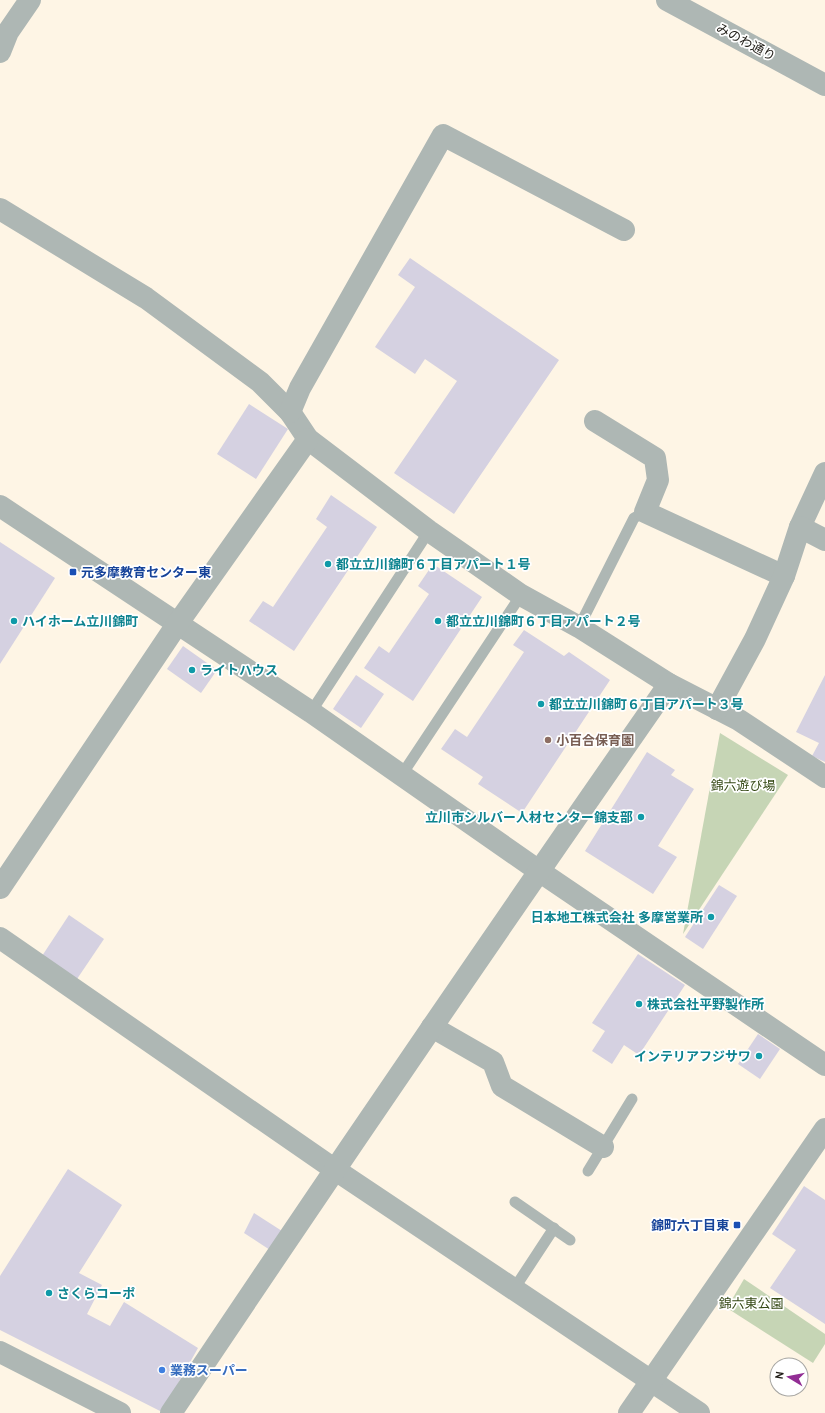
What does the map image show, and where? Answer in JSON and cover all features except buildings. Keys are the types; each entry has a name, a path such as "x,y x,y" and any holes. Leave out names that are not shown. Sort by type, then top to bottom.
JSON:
{"street":[{"path":"0,52 8,32 30,0"},
{"name":"みのわ通り","path":"667,0 825,85"},
{"path":"290,412 304,381 443,135 624,230"},
{"path":"0,209 146,298 260,382 290,412 308,439 429,531 521,594 579,627 669,684 739,720 825,777"},
{"path":"595,421 655,458 658,480 645,512 784,576"},
{"path":"0,888 178,623 308,439"},
{"path":"717,709 756,639 784,576 800,527 825,473"},
{"path":"0,506 311,712 539,871 825,1065"},
{"path":"800,527 825,540"},
{"path":"171,1413 334,1169 669,684"},
{"path":"0,938 334,1169 700,1413"},
{"path":"432,1027 493,1062 502,1086 603,1147"},
{"path":"629,1413 825,1129"},
{"path":"0,1352 120,1413"}],"lane":[{"path":"579,627 634,518 645,512"},
{"path":"311,712 429,531"},
{"path":"401,776 521,594"},
{"path":"588,1171 632,1100"},
{"path":"515,1202 570,1240"},
{"path":"514,1289 554,1228"}],"green space":[{"name":"錦六遊び場","path":"720,733 788,775 683,934"},
{"name":"錦六東公園","path":"744,1279 825,1334 825,1344 813,1363 809,1360 809,1357 804,1357 727,1308"}],"place":[{"name":"都立立川錦町６丁目アパート１号","path":"328,564"},
{"name":"元多摩教育センター東","path":"73,572"},
{"name":"ハイホーム立川錦町","path":"14,621"},
{"name":"都立立川錦町６丁目アパート２号","path":"438,621"},
{"name":"ライトハウス","path":"192,670"},
{"name":"都立立川錦町６丁目アパート３号","path":"541,704"},
{"name":"小百合保育園","path":"548,740"},
{"name":"立川市シルバー人材センター錦支部","path":"641,817"},
{"name":"日本地工株式会社 多摩営業所","path":"711,917"},
{"name":"株式会社平野製作所","path":"639,1004"},
{"name":"インテリアフジサワ","path":"759,1056"},
{"name":"錦町六丁目東","path":"737,1225"},
{"name":"さくらコーポ","path":"49,1293"},
{"name":"業務スーパー","path":"162,1370"}]}
